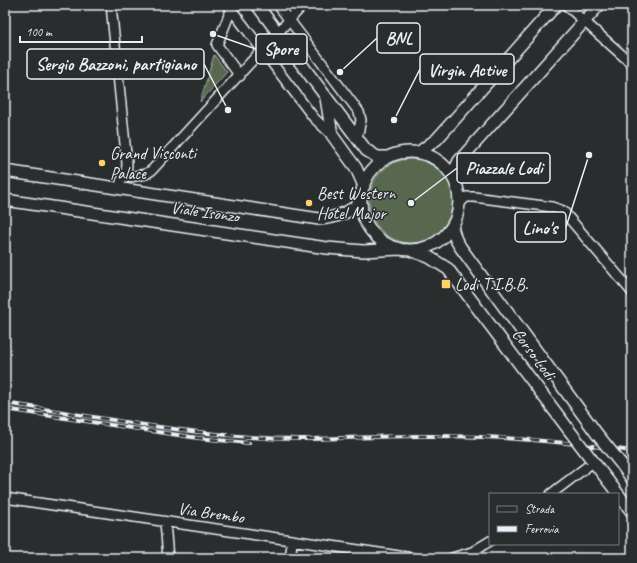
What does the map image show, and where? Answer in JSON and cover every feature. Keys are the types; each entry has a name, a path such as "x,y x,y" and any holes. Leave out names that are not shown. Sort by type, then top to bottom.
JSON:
{"main road":[{"path":"257,5 357,138 371,154 377,157 388,158"},
{"path":"418,152 437,139 556,5"},
{"path":"452,175 459,161 599,5"},
{"path":"325,96 334,138 356,168 364,186"},
{"path":"418,152 430,156 443,164 452,175 458,188 460,203 457,218 445,237 432,245 405,250 382,241 372,232 363,216 361,201 364,186 373,169 388,158 402,153 418,152"},
{"name":"Viale Isonzo","path":"5,171 319,219 328,218 349,211 361,201"},
{"name":"Viale Isonzo","path":"5,200 327,248 356,251 405,250"},
{"name":"Corso Lodi","path":"452,227 456,240 464,252 597,434 632,479"},
{"name":"Corso Lodi","path":"405,250 429,257 448,270 617,493"},
{"name":"Corso Lodi","path":"619,495 632,512"}],"street":[{"path":"111,5 127,169 124,178 115,188"},
{"path":"278,5 359,112 361,120 357,138"},
{"path":"124,178 146,174 152,170 263,51 303,5"},
{"path":"566,5 632,64"},
{"path":"231,8 217,46 240,76"},
{"path":"231,8 314,118 334,138"},
{"path":"460,203 464,198 474,196 552,207 564,211 632,292"},
{"path":"552,493 593,461"},
{"name":"Via Brembo","path":"5,498 413,558"},
{"path":"165,522 168,558"},
{"path":"292,540 291,553 294,558"},
{"path":"452,558 487,543"},
{"path":"477,558 487,543"}],"green space":[{"path":"214,55 227,72 200,102"},
{"path":"411,159 419,160 434,166 446,178 452,193 452,209 446,224 434,236 419,242 411,243 403,242 388,236 376,224 370,209 369,201 370,193 376,178 388,166 403,160"}],"railway":[{"path":"5,403 158,427 250,437 292,439 448,436 579,444 632,451"},
{"path":"5,409 198,438 249,443"}],"place":[{"name":"Spore","path":"213,34"},
{"name":"BNL","path":"340,72"},
{"name":"Sergio Bazzoni, partigiano","path":"228,110"},
{"name":"Virgin Active","path":"394,120"},
{"name":"Lino's","path":"589,155"},
{"name":"Grand Visconti Palace","path":"102,163"},
{"name":"Best Western Hotel Major","path":"309,203"},
{"name":"Piazzale Lodi","path":"411,203"},
{"name":"Lodi T.I.B.B.","path":"446,284"}]}
